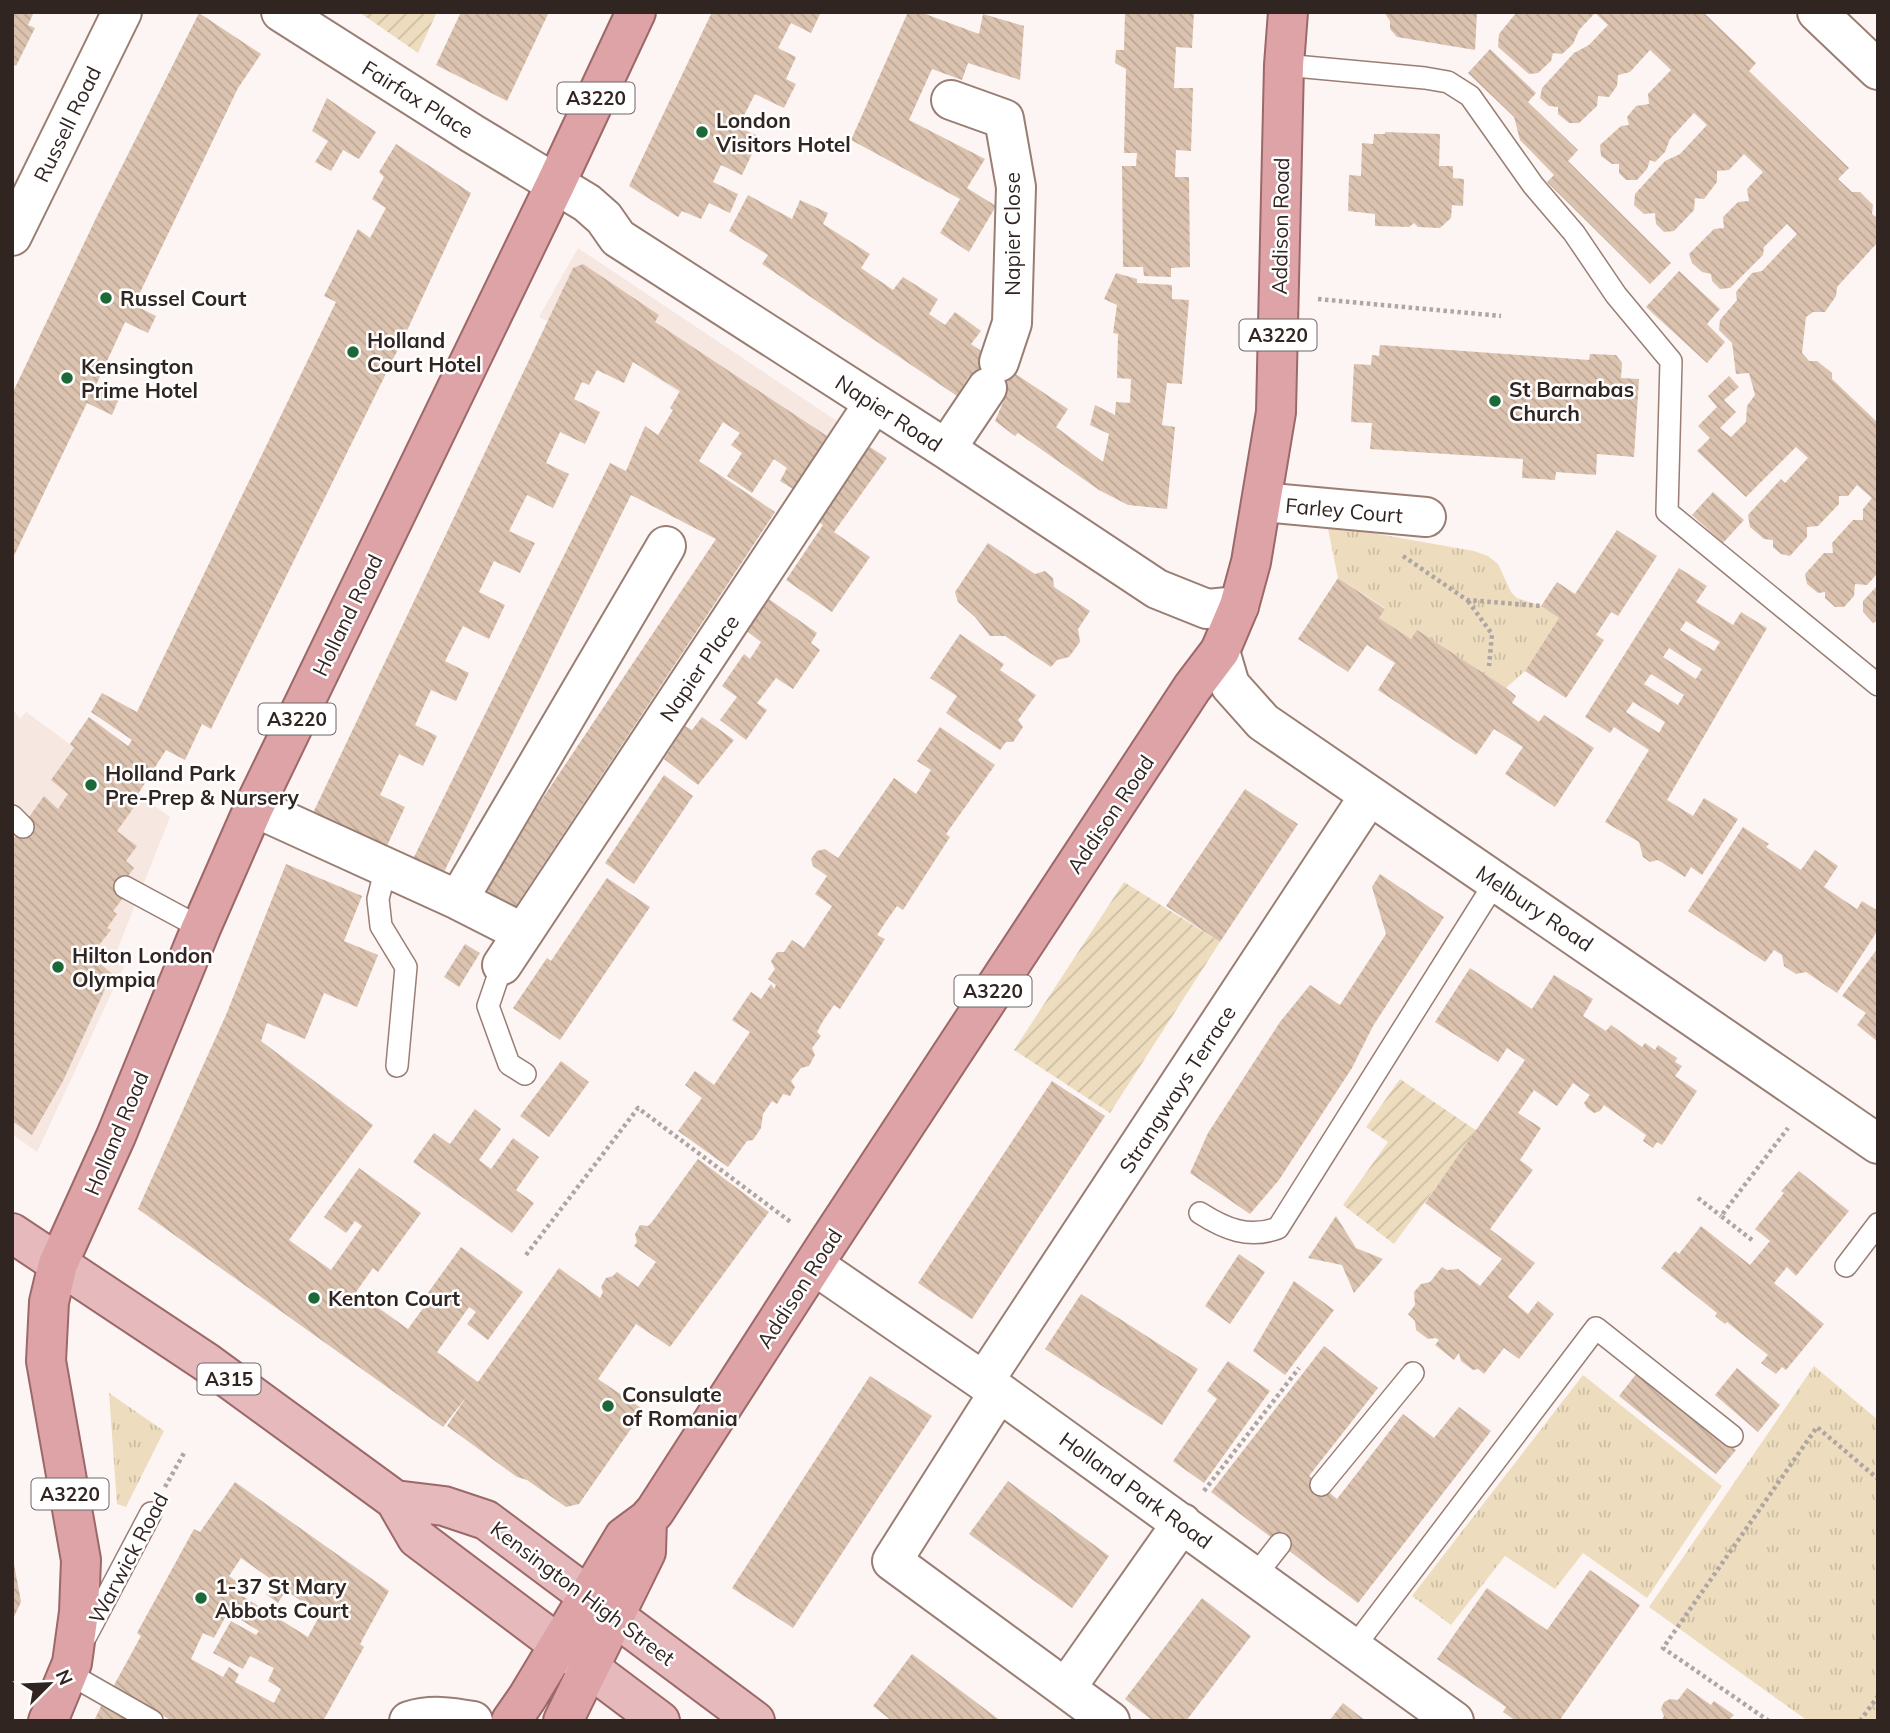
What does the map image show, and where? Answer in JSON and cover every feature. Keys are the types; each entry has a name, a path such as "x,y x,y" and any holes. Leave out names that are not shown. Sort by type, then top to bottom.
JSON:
{"highway":[{"name":"Holland Road","path":"58,1264 116,1136 254,807 636,12"},
{"name":"Addison Road","path":"601,1607 624,1537 648,1520 1192,688 1220,651 1239,606 1251,562 1276,412 1284,65 1288,12"},
{"name":"Warwick Road","path":"48,1721 70,1668 79,1612 81,1560 46,1361 49,1302 58,1264"},
{"path":"511,1721 559,1645 601,1607"},
{"path":"564,1721 589,1668 601,1607"}],"main road":[{"name":"Kensington High Street","path":"12,1233 206,1362 395,1500 417,1538 660,1721"},
{"name":"Kensington High Street","path":"395,1500 444,1506 486,1520 755,1721"}],"street":[{"name":"Russell Road","path":"12,236 122,12"},
{"name":"Fairfax Place","path":"281,12 473,134 556,183"},
{"path":"1817,12 1878,70"},
{"name":"Napier Close","path":"946,449 993,375 1012,323 1016,187 1004,119 951,100"},
{"name":"Napier Road","path":"556,183 587,203 604,218 618,239 946,449 1157,589 1207,609 1239,606"},
{"name":"Napier Place","path":"502,965 874,403"},
{"name":"Farley Court","path":"1262,502 1426,517"},
{"path":"458,900 666,547"},
{"name":"Melbury Road","path":"1220,651 1230,685 1263,722 1878,1144"},
{"name":"Strangways Terrace","path":"1066,1688 892,1561 991,1387 1369,796"},
{"path":"254,807 458,900 523,933"},
{"name":"Holland Park Road","path":"814,1265 1182,1523 1454,1721"},
{"path":"1111,1721 1066,1688 1182,1523"},
{"path":"409,1721 423,1716 473,1721"}],"lane":[{"path":"1284,65 1425,78 1448,82 1470,96 1533,185 1574,233 1616,295 1671,362 1667,512 1878,685"},
{"path":"386,867 378,899 381,926 405,967 397,1066"},
{"path":"1200,1213 1224,1228 1243,1232 1263,1234 1278,1228 1496,881"},
{"path":"125,887 201,928"},
{"path":"502,965 488,1006 509,1064 525,1074"},
{"path":"1846,1266 1878,1224"},
{"path":"1354,1647 1595,1328 1732,1436"},
{"path":"1321,1485 1413,1373"},
{"name":"Warwick Road","path":"70,1668 151,1513"},
{"path":"1255,1576 1280,1544"},
{"path":"70,1668 152,1721"}],"path":[{"path":"1278,295 1502,316"},
{"path":"1393,550 1467,600 1492,635 1489,666"},
{"path":"1467,600 1541,606"},
{"path":"1721,1216 1812,1097"},
{"path":"526,1255 638,1108 792,1223"},
{"path":"1698,1198 1752,1240"},
{"path":"1182,1523 1300,1368"},
{"path":"1769,1721 1663,1648 1817,1427 1878,1479"},
{"name":"Warwick Road","path":"151,1513 184,1452"},
{"path":"1860,1721 1878,1696"}],"shaded area":[{"path":"578,248 843,425 809,480 633,362 539,317"},
{"name":"Hilton London Olympia","path":"12,708 20,719 26,712 170,817 116,953 128,958 37,1152 12,1134"}],"green space":[{"path":"359,12 437,12 418,53"},
{"path":"1328,529 1372,533 1474,551 1488,556 1498,564 1511,592 1517,598 1541,606 1559,618 1525,671 1506,688 1417,631 1411,639 1379,618 1385,608 1338,578"},
{"path":"1124,882 1220,942 1110,1113 1014,1050"},
{"path":"1400,1079 1477,1131 1394,1244 1343,1205 1388,1142 1366,1127"},
{"path":"1814,1366 1878,1420 1878,1721 1808,1721 1649,1607"},
{"path":"1583,1375 1722,1486 1647,1598 1583,1553 1555,1589 1505,1556 1451,1625 1412,1596"},
{"path":"109,1393 164,1431 126,1507 117,1504"}],"building":[{"path":"12,12 34,12 28,25 35,28 16,66 12,64"},
{"path":"461,12 549,12 507,101 436,65"},
{"path":"712,12 821,12 811,33 791,23 778,48 796,57 786,79 796,84 784,108 755,94 738,127 760,137 742,175 721,165 713,182 738,194 730,213 709,203 701,219 682,211 678,217 629,186"},
{"path":"908,12 920,12 979,34 983,14 1024,26 1020,80 968,63 962,80 932,69 909,120 985,159 967,188 996,206 969,252 940,233 960,199 851,140"},
{"path":"1125,12 1194,12 1192,48 1176,47 1174,88 1193,88 1191,151 1176,150 1175,177 1189,177 1190,267 1171,268 1171,277 1144,276 1143,267 1123,267 1122,166 1136,166 1137,153 1124,153 1126,69 1115,63 1116,50 1124,50"},
{"path":"1384,12 1477,12 1475,50 1397,37 1390,29 1390,21"},
{"path":"1703,12 1756,63 1749,71 1849,168 1838,179 1852,192 1860,192 1873,205 1872,214 1878,219 1878,242 1837,287 1836,296 1825,312 1813,312 1806,317 1802,353 1809,361 1817,361 1832,373 1832,379 1878,423 1878,573 1867,585 1855,584 1854,596 1844,607 1835,607 1825,598 1825,592 1818,593 1807,584 1805,574 1824,553 1833,553 1832,543 1853,520 1863,520 1863,509 1872,498 1857,485 1848,496 1839,496 1839,504 1818,526 1807,527 1807,537 1790,556 1781,554 1773,547 1773,540 1764,539 1750,527 1748,515 1781,479 1785,483 1808,458 1796,447 1746,497 1697,451 1710,438 1698,426 1717,407 1708,396 1729,376 1739,387 1724,400 1736,412 1720,428 1731,437 1746,422 1747,406 1755,395 1749,373 1736,374 1732,343 1719,330 1720,320 1737,300 1736,292 1752,273 1762,271 1797,234 1787,224 1764,247 1763,255 1730,288 1720,289 1712,281 1711,274 1702,272 1692,263 1689,254 1714,229 1724,228 1723,217 1738,202 1749,201 1747,189 1763,172 1744,154 1729,170 1717,171 1717,182 1704,199 1695,198 1694,210 1674,231 1664,232 1656,224 1655,213 1644,214 1634,205 1635,194 1665,161 1680,154 1707,125 1694,113 1670,139 1665,152 1655,162 1650,160 1647,169 1637,180 1626,180 1619,173 1619,164 1612,164 1601,156 1600,145 1621,126 1629,125 1627,117 1636,106 1649,104 1648,94 1671,70 1650,50 1630,72 1618,75 1617,86 1609,97 1598,96 1597,106 1579,123 1569,123 1558,114 1558,107 1549,106 1540,98 1542,88 1574,53 1589,45 1608,25 1595,13 1579,30 1573,44 1562,54 1553,53 1551,61 1538,73 1529,74 1498,47 1499,34 1516,13"},
{"path":"199,13 261,54 238,88 134,305 156,316 148,333 125,322 96,385 120,396 112,415 87,403 12,560 12,394"},
{"path":"1490,49 1536,93 1528,102 1578,150 1568,161 1671,263 1650,284 1547,182 1554,175 1520,140 1514,117 1468,73"},
{"path":"327,98 376,132 359,159 343,150 331,171 315,162 328,141 312,131"},
{"path":"1374,134 1440,134 1439,166 1453,166 1453,178 1464,179 1463,206 1452,205 1451,218 1440,228 1418,227 1414,223 1409,227 1375,226 1375,214 1348,211 1349,175 1361,176 1362,143 1373,144"},
{"path":"396,144 471,193 404,337 211,729 202,724 185,760 166,750 138,794 142,796 117,831 137,846 126,861 134,868 125,880 129,882 119,896 123,898 113,911 117,914 107,928 111,930 99,945 104,949 96,960 112,974 63,1081 32,1135 12,1121 12,841 44,796 58,809 68,794 51,780 74,748 70,744 89,717 128,746 132,740 91,712 102,693 137,712 336,302 324,296 358,229 370,238 386,208 372,199 384,177 379,172"},
{"path":"748,195 792,219 800,200 828,213 823,224 870,254 861,268 893,290 903,277 938,299 929,314 945,325 955,312 981,331 971,344 1068,409 1056,427 1103,462 1109,434 1090,425 1095,405 1115,415 1116,402 1130,403 1131,379 1117,378 1118,334 1113,333 1117,305 1104,299 1116,273 1137,279 1137,283 1172,285 1172,299 1189,300 1182,384 1167,383 1162,425 1175,427 1167,509 1128,505 1099,490 1018,433 1015,436 995,421 1004,400 969,376 957,396 762,264 768,255 729,231"},
{"path":"583,264 659,315 655,322 827,436 793,489 780,481 787,468 774,459 752,493 727,476 742,453 731,445 740,433 723,422 699,461 775,512 510,915 476,898 716,539 631,495 441,878 411,863 610,463 626,471 645,426 658,435 673,410 670,408 680,391 633,362 624,383 597,370 589,385 582,382 574,399 600,412 585,444 560,432 546,463 569,474 553,508 527,495 509,531 535,543 520,573 494,561 479,592 505,605 489,639 463,626 445,661 469,673 456,701 431,690 415,725 437,736 423,766 399,754 380,795 405,807 385,850 312,815 573,268"},
{"path":"1679,271 1720,309 1707,324 1725,342 1707,363 1646,307"},
{"name":"St Barnabas Church","path":"1380,345 1589,360 1590,354 1616,355 1622,363 1621,378 1639,379 1634,457 1597,454 1596,475 1556,472 1555,480 1522,478 1523,459 1370,449 1372,423 1351,422 1354,364 1371,365 1372,355 1379,356"},
{"path":"870,447 887,458 834,532 870,557 832,612 786,580 823,525 816,520"},
{"path":"1713,492 1744,520 1723,543 1692,515"},
{"path":"1617,530 1657,556 1618,616 1611,612 1596,635 1604,640 1566,698 1525,671 1559,618 1541,606 1557,582 1575,594"},
{"path":"988,543 1035,574 1045,571 1053,578 1054,587 1090,611 1078,629 1080,642 1069,657 1057,660 1051,667 1005,636 990,636 958,602 955,592"},
{"path":"1679,568 1707,586 1696,602 1733,625 1741,612 1767,628 1667,800 1693,816 1704,798 1738,819 1702,875 1691,867 1685,877 1658,860 1650,862 1643,857 1639,842 1605,822 1649,750 1614,727 1610,733 1585,717","holes":["1686,621 1720,642 1714,651 1680,630","1669,648 1702,669 1696,679 1663,657","1651,674 1684,695 1678,705 1644,684","1633,702 1665,722 1659,733 1626,712"]},
{"path":"1338,578 1385,609 1379,618 1411,639 1417,630 1506,688 1516,696 1512,703 1539,722 1544,715 1594,748 1555,807 1505,774 1523,747 1494,729 1476,755 1378,690 1395,663 1367,645 1348,672 1298,639"},
{"path":"1878,585 1878,621 1873,623 1863,612 1863,601"},
{"path":"766,597 817,633 811,643 820,650 793,689 776,678 757,703 767,710 746,740 720,720 737,697 722,686 744,654 750,659 761,642 744,629"},
{"path":"960,634 1004,664 1000,670 1036,695 1018,720 1023,727 1013,742 1006,742 1000,750 946,713 957,696 930,678"},
{"path":"702,717 734,740 698,785 664,759 685,726 692,730"},
{"path":"940,727 995,765 946,834 950,837 903,910 897,906 877,935 885,939 840,1009 834,1005 823,1021 817,1032 821,1036 812,1048 815,1055 809,1066 801,1068 791,1081 795,1087 790,1096 783,1094 777,1104 772,1101 763,1114 761,1128 753,1140 747,1141 728,1167 678,1131 702,1098 685,1085 695,1071 714,1085 750,1032 732,1020 751,992 761,999 771,984 774,989 776,985 768,979 775,969 771,961 777,952 784,952 792,940 804,948 832,906 815,894 827,876 813,866 811,859 817,851 825,849 838,858 894,778 916,794 931,770 917,761"},
{"path":"664,775 693,796 634,884 605,863"},
{"path":"1245,789 1298,824 1220,942 1166,906"},
{"path":"1743,827 1769,844 1766,847 1801,870 1815,850 1838,866 1824,887 1857,909 1862,901 1878,911 1878,930 1837,993 1806,972 1796,974 1784,966 1782,955 1774,950 1765,962 1688,911"},
{"path":"286,864 362,896 344,941 378,955 357,1007 324,993 305,1039 267,1023 261,1041 373,1125 289,1240 331,1270 362,1226 355,1221 346,1233 324,1217 359,1168 421,1213 378,1272 373,1268 356,1292 408,1329 424,1307 420,1304 461,1247 523,1292 488,1340 467,1324 476,1312 469,1307 437,1352 478,1382 559,1268 600,1298 603,1292 601,1287 606,1278 617,1272 638,1287 656,1262 634,1246 637,1242 635,1234 640,1225 648,1226 652,1222 698,1159 769,1212 670,1347 636,1324 598,1379 644,1410 579,1504 566,1507 527,1480 517,1477 447,1426 467,1396 443,1427 138,1209 226,1015"},
{"path":"1380,874 1444,917 1373,1026 1352,1068 1279,1180 1250,1214 1190,1173 1208,1133 1280,1022 1310,985 1340,1005 1386,934 1372,887"},
{"path":"607,878 650,907 560,1040 513,1008 547,958 551,961"},
{"path":"465,944 480,953 459,987 444,977"},
{"path":"1878,948 1878,1042 1857,1025 1866,1013 1842,996"},
{"path":"1470,968 1532,1009 1554,975 1593,999 1583,1016 1606,1031 1611,1025 1642,1047 1645,1043 1655,1050 1658,1045 1677,1058 1675,1062 1682,1066 1675,1076 1697,1091 1662,1145 1657,1142 1653,1148 1643,1141 1646,1135 1604,1105 1600,1111 1594,1113 1587,1108 1584,1103 1590,1095 1573,1083 1557,1106 1534,1090 1518,1113 1541,1128 1520,1160 1533,1170 1490,1229 1535,1263 1508,1297 1528,1314 1538,1301 1554,1314 1519,1359 1504,1348 1484,1374 1461,1361 1459,1353 1454,1360 1435,1345 1439,1340 1428,1339 1416,1330 1415,1321 1408,1314 1415,1305 1414,1292 1421,1284 1430,1282 1442,1267 1447,1270 1458,1269 1480,1286 1502,1259 1425,1203 1525,1060 1507,1048 1498,1062 1435,1022"},
{"path":"561,1061 589,1082 549,1137 520,1116"},
{"path":"1052,1081 1105,1116 972,1319 918,1283"},
{"path":"475,1109 501,1129 479,1160 491,1169 513,1138 539,1157 516,1190 534,1203 512,1233 413,1162 434,1133 450,1144"},
{"path":"1799,1171 1849,1211 1796,1276 1787,1267 1774,1283 1824,1324 1786,1370 1782,1367 1776,1374 1761,1363 1768,1355 1727,1322 1725,1324 1715,1316 1717,1313 1661,1268 1675,1251 1679,1254 1701,1226 1750,1265 1770,1241 1755,1229 1784,1193 1781,1191"},
{"path":"1336,1216 1356,1248 1383,1259 1354,1293 1342,1265 1308,1258"},
{"path":"1239,1254 1265,1272 1230,1324 1205,1306"},
{"path":"1294,1281 1334,1310 1285,1375 1253,1351"},
{"path":"1081,1294 1198,1369 1162,1425 1045,1349"},
{"path":"1324,1346 1378,1388 1309,1476 1337,1499 1403,1414 1434,1438 1459,1407 1491,1431 1358,1603 1211,1492"},
{"path":"1228,1361 1270,1391 1204,1483 1173,1461 1217,1399 1207,1391"},
{"path":"1737,1368 1780,1405 1758,1432 1715,1395"},
{"path":"1637,1373 1736,1450 1716,1474 1619,1396"},
{"path":"870,1376 932,1416 793,1628 732,1588"},
{"path":"1008,1481 1109,1556 1072,1608 969,1534"},
{"name":"1-37 St Mary Abbots Court","path":"235,1482 389,1591 360,1644 364,1647 323,1721 172,1721 113,1687 141,1636 137,1633 194,1529 200,1532","holes":["241,1558 275,1582 266,1594 278,1603 286,1590 320,1615 308,1637 239,1594 243,1586 229,1576","228,1612 259,1631 256,1635 231,1621 213,1653 243,1669 250,1656 274,1668 268,1681 281,1689 274,1703 235,1682 239,1674 229,1667 223,1677 191,1659 203,1633 214,1638"]},
{"path":"12,1553 21,1602 12,1621"},
{"path":"1590,1570 1640,1605 1559,1721 1516,1721 1503,1712 1506,1707 1437,1659 1487,1588 1547,1630"},
{"path":"1202,1598 1251,1636 1186,1721 1153,1721 1125,1699"},
{"path":"912,1654 1001,1721 892,1721 873,1706"},
{"path":"1687,1688 1711,1705 1714,1701 1734,1715 1730,1719 1732,1721 1661,1721 1664,1716 1661,1709 1664,1702 1670,1699 1678,1700"},
{"path":"1343,1703 1366,1721 1329,1721"},
{"path":"102,1704 132,1721 94,1721"}],"place":[{"name":"London Visitors Hotel","path":"702,132"},
{"name":"Russel Court","path":"106,298"},
{"name":"Holland Court Hotel","path":"353,352"},
{"name":"Kensington Prime Hotel","path":"67,378"},
{"name":"St Barnabas Church","path":"1495,401"},
{"name":"Holland Park Pre-Prep & Nursery","path":"91,785"},
{"name":"Hilton London Olympia","path":"58,967"},
{"name":"Kenton Court","path":"314,1298"},
{"name":"Consulate of Romania","path":"608,1406"},
{"name":"1-37 St Mary Abbots Court","path":"201,1598"}]}
